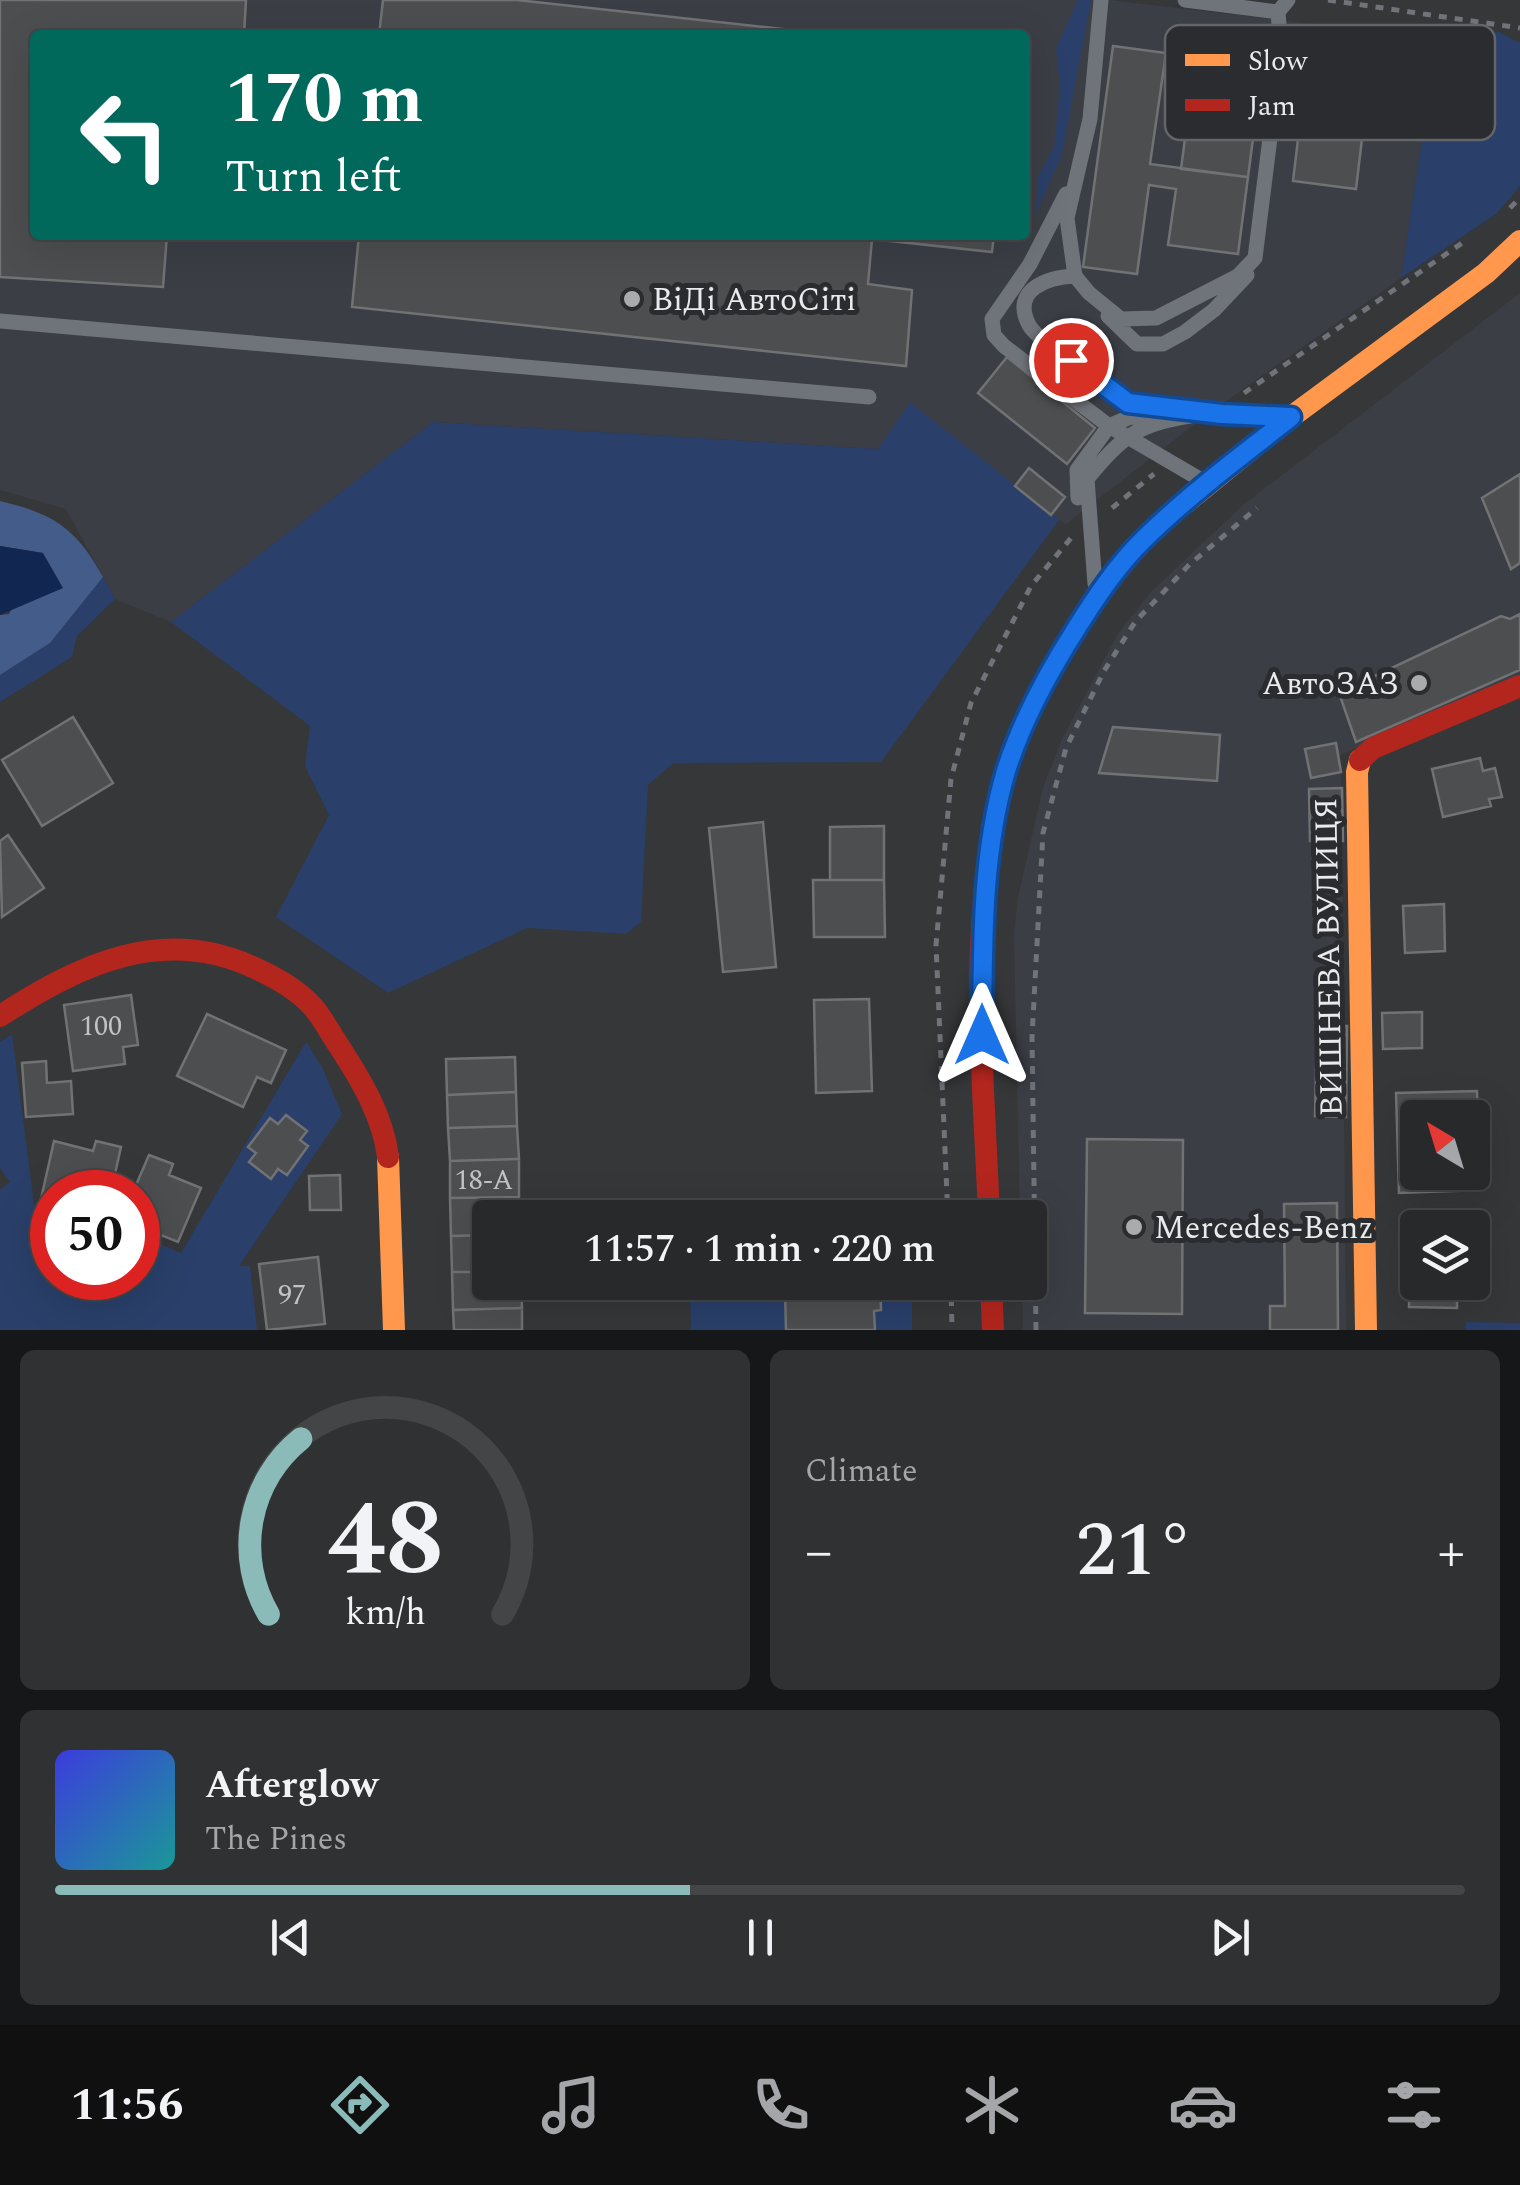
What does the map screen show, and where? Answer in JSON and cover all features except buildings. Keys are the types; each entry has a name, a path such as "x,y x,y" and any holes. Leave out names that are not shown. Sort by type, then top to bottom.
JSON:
{"street":[{"path":"988,1200 982,1035 988,861 1006,771 1042,683 1096,598 1142,540 1206,484 1486,272 1520,241"},
{"name":"ВИШНЕВА ВУЛИЦЯ","path":"1366,1330 1357,772 1362,756 1374,748 1520,686"},
{"path":"0,1016 37,992 96,963 164,947 236,959 286,982 314,1008 367,1088 388,1152 394,1330"},
{"path":"992,1300 993,1330"}],"lane":[{"path":"1101,0 1090,120 1067,218 1075,276 1118,328 1137,344 1163,344 1214,310 1244,282 1255,258 1270,140"},
{"path":"1185,0 1283,6"},
{"path":"1082,159 1030,264 992,319 994,335 1109,426 1206,484"},
{"path":"1090,293 1121,319 1156,318 1238,276 1255,258"},
{"path":"1075,276 1039,282 1025,308 1029,325 1042,340 1128,403 1216,414 1291,417"},
{"path":"0,321 870,397"},
{"path":"1092,524 1077,497 1076,470 1109,426 1130,418 1216,414"},
{"path":"1096,598 1087,479 1125,436 1177,418"}],"path":[{"path":"1328,0 1520,28"},
{"path":"1216,414 1478,232"},
{"path":"1073,535 1171,460"},
{"path":"1036,1330 1032,1036 1043,833 1066,748 1104,671 1134,622 1190,564 1256,508"},
{"path":"951,1300 952,1330"}],"shaded area":[{"path":"0,0 1109,0 1322,25 1165,25 1165,140 1422,140 1401,278 1209,413 1066,524 878,449 433,422 171,622 115,599 66,509 0,490"},
{"path":"1078,0 1091,0 1062,154 1036,213 1038,177 1054,147 1060,87 1056,48"},
{"path":"1495,32 1520,43 1520,186 1496,214 1401,278 1422,140 1495,140"},
{"path":"1520,293 1520,675 1338,756 1346,1330 1023,1330 1022,1300 1047,1300 1047,1200 1020,1200 1014,935 1018,897 1043,788 1062,739 1117,635 1151,592 1243,505"},
{"path":"910,402 1059,520 881,762 673,763 648,785 641,922 626,934 527,928 388,993 276,917 329,815 305,766 310,726 171,622 433,422 878,449"},
{"path":"0,501 35,511 62,525 83,546 103,577 50,643 0,675 0,615 9,614 43,553 0,546"},
{"path":"0,546 43,553 63,588 0,615"},
{"path":"103,577 115,599 77,636 72,657 0,702 0,675 50,643"},
{"path":"12,1034 30,1173 30,1300 160,1300 160,1244 181,1253 306,1042 322,1067 342,1114 239,1266 250,1266 257,1330 0,1330 0,1190 10,1182 0,1168 0,1042"},
{"path":"690,1300 912,1300 912,1330 691,1330"},
{"path":"1466,1322 1520,1323 1520,1330 1466,1330"}],"traffic: slow":[{"path":"1168,517 1291,417 1486,273 1520,241"},
{"path":"1360,760 1357,772 1366,1330"},
{"path":"388,1157 394,1330"}],"traffic: jam":[{"path":"988,1200 981,1050 982,936 994,824 1007,771 1035,700 1072,634 1116,572 1168,517"},
{"path":"1360,760 1373,748 1520,686"},
{"path":"0,1016 61,980 124,956 156,950 222,956 280,981 314,1008 370,1099 388,1157"},
{"path":"992,1300 993,1330"}],"place":[{"name":"ВіДі АвтоСіті","path":"632,299"},
{"name":"АвтоЗАЗ","path":"1419,683"},
{"name":"Mercedes-Benz","path":"1134,1227"}],"route":[{"path":"982,1035 988,861 1006,771 1042,683 1096,598 1142,540 1291,417 1128,403 1071,360"}]}
